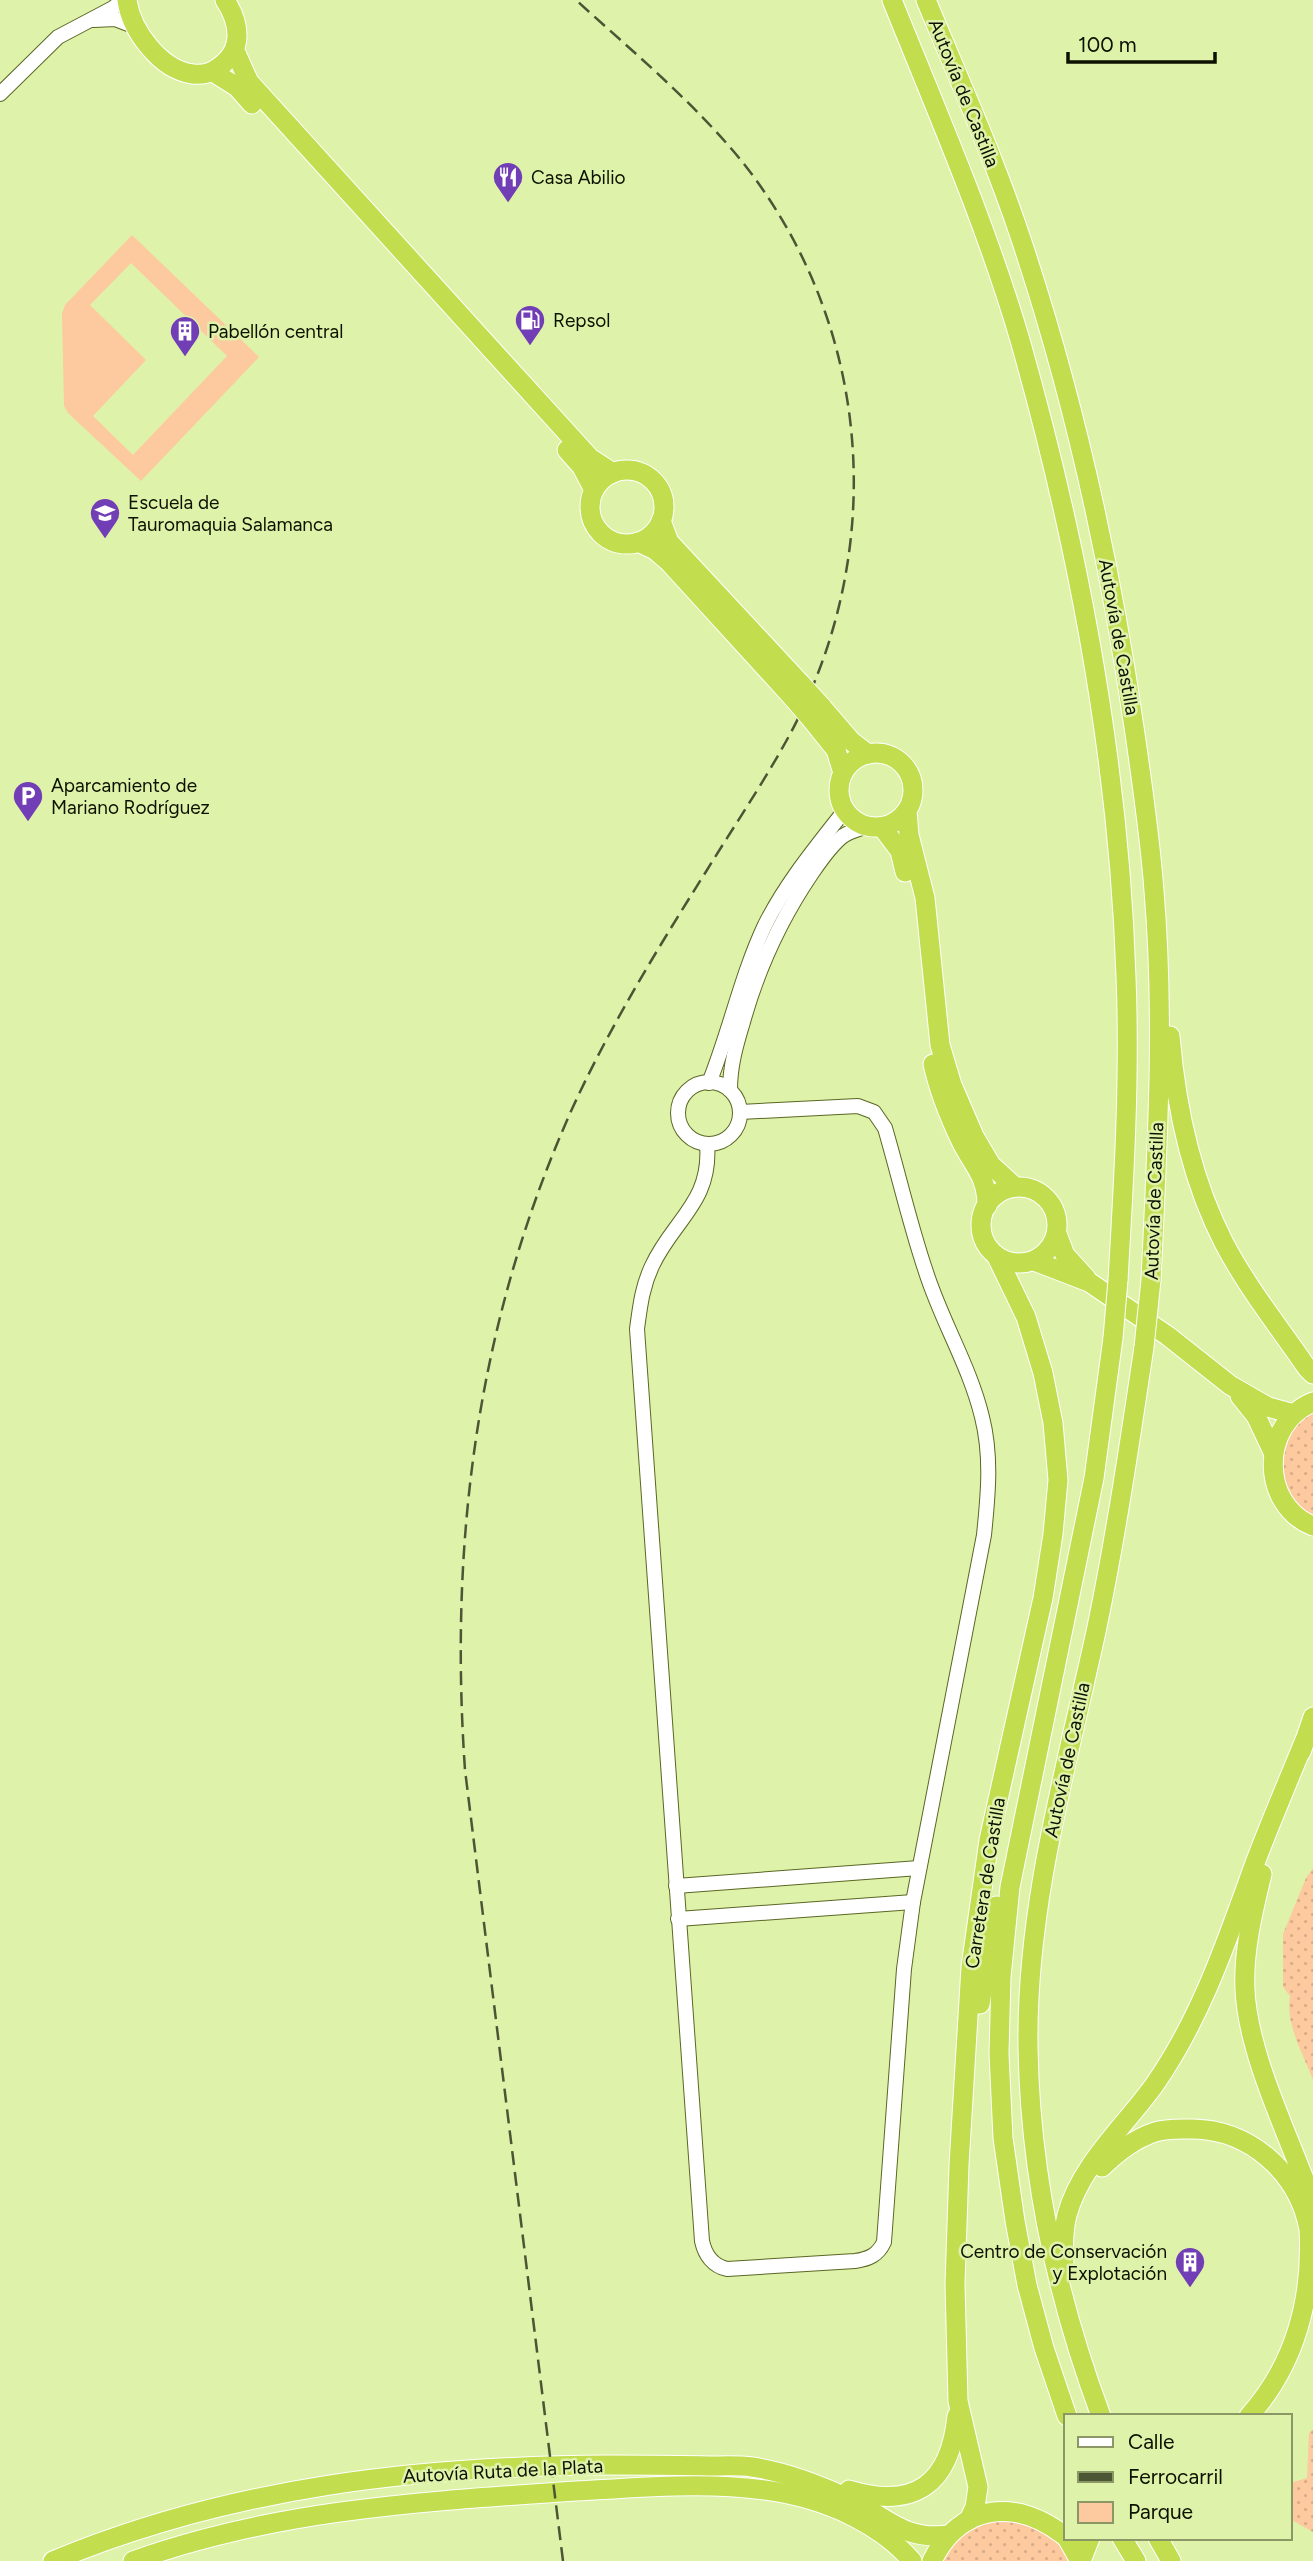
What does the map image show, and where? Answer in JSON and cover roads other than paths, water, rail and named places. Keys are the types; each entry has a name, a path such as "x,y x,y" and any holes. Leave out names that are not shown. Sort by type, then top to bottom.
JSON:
{"highway":[{"path":"125,0 136,27 151,48 176,68 196,75 213,72 227,62 235,51"},
{"path":"225,0 236,24 235,51 249,82 590,458 613,473"},
{"name":"Autovía de Castilla","path":"892,0 958,165 1019,338 1063,508 1093,647 1116,812 1126,975 1128,1073 1113,1338 1094,1478 1010,1887 1001,1977 999,2054 1003,2138 1015,2221 1027,2286 1066,2414"},
{"name":"Autovía de Castilla","path":"926,0 990,154 1020,237 1050,331 1094,498 1122,641 1154,893 1159,1070 1151,1280 1144,1347 1125,1479 1097,1627 1055,1807 1046,1861 1031,1973 1028,2046 1033,2133 1046,2222 1079,2356 1100,2414"},
{"path":"213,72 237,87 582,467 594,490"},
{"path":"661,521 653,533 638,542 616,543 605,537 596,527 591,515 590,502 594,490 602,480 613,473 634,471 653,481 663,499 661,521 669,542 825,723 868,754"},
{"path":"638,542 655,550 669,562 797,692"},
{"path":"825,723 843,773"},
{"path":"987,1206 994,1197 1015,1187 1030,1188 1048,1200 1058,1220 1057,1234 1049,1251 1034,1261 1015,1264 997,1257 989,1249 981,1228 987,1206 987,1189 962,1143 939,1091 929,1048 911,897 900,851 875,827 855,820 845,810 840,785 843,773 849,764 868,754 890,755 907,769 913,790 907,811 909,835 925,898 940,1045 952,1085 974,1136 991,1166 1015,1187"},
{"path":"875,827 896,821 907,811"},
{"path":"1154,893 1174,1079 1185,1137 1201,1191 1241,1272 1313,1374"},
{"path":"1057,1234 1065,1255 1088,1282"},
{"name":"Carretera de Castilla","path":"969,2520 975,2507 978,2487 958,2401 956,2231 971,1967 989,1840 1043,1598 1058,1480 1053,1423 1043,1373 1026,1317 997,1257"},
{"path":"1034,1261 1088,1282 1168,1336 1230,1385 1268,1408 1294,1414"},
{"path":"1230,1385 1256,1416 1273,1452"},
{"path":"1313,1402 1294,1414 1285,1425 1273,1452 1272,1469 1283,1502 1294,1515 1313,1526"},
{"path":"1313,1717 1267,1854 1257,1893 1247,1944 1244,1987 1247,2012 1261,2064 1313,2203"},
{"path":"963,2119 1001,1882 1024,1784 1041,1736"},
{"path":"1110,2414 1092,2370 1068,2292 1063,2255 1066,2216 1074,2194 1094,2161 1154,2085 1198,2012 1305,1740"},
{"path":"1110,2414 1072,2280 1069,2237 1073,2216 1083,2193 1099,2169 1119,2151 1157,2132 1183,2129 1208,2129 1225,2133 1241,2139 1266,2155 1295,2190 1309,2229 1312,2271 1310,2297 1298,2341 1271,2391 1251,2414"},
{"path":"1265,2414 1291,2378 1313,2327"},
{"path":"750,2467 812,2476 875,2497 899,2496 912,2492 936,2476 948,2459 955,2435 958,2401"},
{"name":"Autovía Ruta de la Plata","path":"54,2561 138,2530 209,2509 289,2490 393,2476 555,2466 750,2467 798,2478 849,2499 913,2534 933,2537 949,2535"},
{"name":"Autovía Ruta de la Plata","path":"133,2561 256,2526 344,2511 493,2497 695,2487 755,2488 820,2503 868,2526 891,2541 912,2561"},
{"path":"932,2561 949,2535 969,2520 985,2514 1021,2512 1039,2518 1064,2536"},
{"path":"1039,2518 1064,2517"},
{"path":"1068,2540 1081,2561"},
{"path":"1081,2561 1089,2540"},
{"path":"1123,2540 1136,2561"},
{"path":"1159,2540 1171,2561"},
{"path":"1171,2540 1182,2561"}],"street":[{"path":"0,94 46,47 83,22 125,0"},
{"path":"83,22 116,19 136,27"},
{"path":"709,1083 750,959 766,923 805,860 845,810"},
{"path":"730,1090 716,1083 697,1085 688,1090 678,1108 678,1119 688,1136 707,1144 727,1139 734,1131 740,1112 730,1090 730,1072 749,1002 777,930 796,897 842,836 875,827"},
{"path":"707,1144 708,1162 695,1202 652,1263 641,1291 637,1329 703,2248 718,2267 727,2269 855,2262 870,2258 881,2249 884,2242 904,1969 919,1868 984,1535 988,1496 988,1452 983,1419 972,1385 926,1274 885,1128 874,1112 858,1106 740,1112"},
{"path":"676,1886 919,1868"},
{"path":"678,1919 913,1902"}],"railway":[{"path":"563,2561 465,1770 461,1684 462,1599 467,1516 477,1433 492,1351 513,1269 539,1189 572,1109 635,988 789,736 821,666 842,593 853,518 852,444 841,370 820,298 787,229 744,164 705,120 576,0"}],"place":[{"name":"Casa Abilio","path":"508,204"},
{"name":"Repsol","path":"530,347"},
{"name":"Pabellón central","path":"185,358"},
{"name":"Escuela de Tauromaquia Salamanca","path":"105,540"},
{"name":"Aparcamiento de Mariano Rodríguez","path":"28,823"},
{"name":"Centro de Conservación y Explotación","path":"1190,2289"}]}
